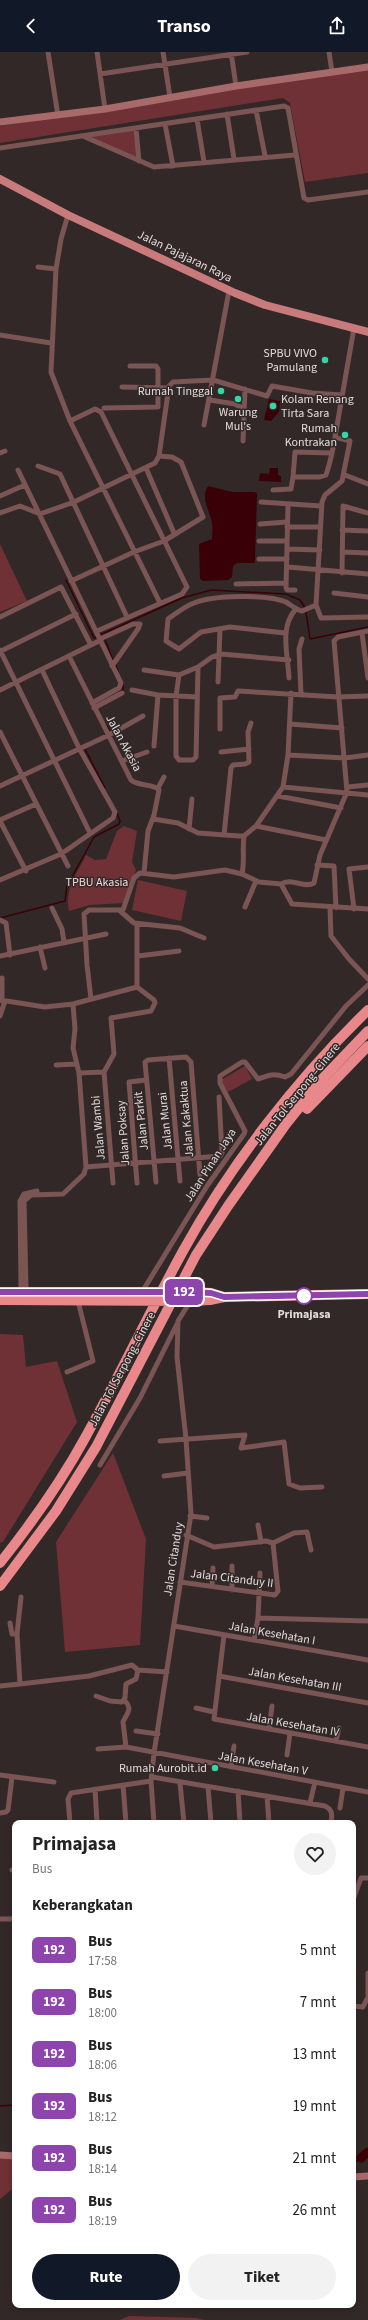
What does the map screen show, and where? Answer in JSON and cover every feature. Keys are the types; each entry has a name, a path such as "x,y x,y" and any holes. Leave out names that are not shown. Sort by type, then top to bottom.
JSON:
{"highway":[{"name":"Jalan Tol Serpong–Cinere","path":"0,1563 43,1505 84,1440 184,1250 228,1179 274,1116 313,1068 367,1011"},
{"name":"Jalan Tol Serpong–Cinere","path":"0,1586 56,1511 96,1447 196,1255 251,1171 319,1084 368,1031"},
{"path":"251,1171 310,1104 368,1046"},
{"path":"0,1288 49,1288 58,1293"},
{"path":"0,1292 58,1293 124,1297"},
{"path":"0,1300 78,1301 144,1296 190,1298 211,1293 224,1297 368,1294"},
{"path":"0,1305 22,1300"}],"main road":[{"name":"Jalan Pajajaran Raya","path":"0,179 68,215 229,291 265,305 368,332"}],"street":[{"path":"48,52 58,116"},
{"path":"97,52 104,109"},
{"path":"163,52 170,97"},
{"path":"100,74 232,53 247,52"},
{"path":"329,52 332,72"},
{"path":"232,53 236,86"},
{"path":"0,122 58,116 236,86 368,68"},
{"path":"0,148 287,106 295,155 305,200 368,192"},
{"path":"256,110 265,156"},
{"path":"226,114 234,159"},
{"path":"197,119 204,162"},
{"path":"165,124 174,166"},
{"path":"136,129 139,161"},
{"path":"85,136 154,167 265,156 295,155"},
{"path":"68,215 61,239 56,269 51,344 51,372 70,421 160,603"},
{"path":"38,267 56,269"},
{"path":"204,425 210,400 229,291"},
{"path":"293,477 324,477 329,468 354,328"},
{"path":"0,334 51,344"},
{"path":"104,408 156,409 159,404 159,374 156,366 130,366"},
{"path":"0,513 20,506 40,514 74,502 154,463 159,456 169,388 173,382 213,380 267,396 270,388 276,386 312,393 342,395"},
{"path":"122,387 169,388"},
{"path":"243,441 244,389"},
{"path":"210,400 236,404 244,409"},
{"path":"0,690 91,645 127,617 182,594 186,587 133,474 99,409 95,409 70,421"},
{"path":"335,437 350,441 345,475 339,485 325,495 321,506 320,550 316,605 321,618 368,617"},
{"path":"273,490 292,489 295,452 332,454"},
{"path":"71,581 134,552 164,541 174,533 202,519 203,514 182,462 172,457 159,456"},
{"path":"38,466 58,472 74,502 127,617"},
{"path":"146,468 174,533"},
{"path":"18,470 71,581 101,636 113,664 120,687 95,706"},
{"path":"345,475 368,484"},
{"path":"0,496 25,485"},
{"path":"262,502 288,505 321,506"},
{"path":"288,505 288,567 286,583 287,590 295,590"},
{"path":"342,572 342,530 344,505 368,513"},
{"path":"260,524 320,527"},
{"path":"342,530 368,531"},
{"path":"260,542 287,541"},
{"path":"287,549 320,550"},
{"path":"342,552 368,553"},
{"path":"259,559 288,559"},
{"path":"288,567 368,574"},
{"path":"236,584 286,583"},
{"path":"0,617 61,587 91,645"},
{"path":"334,594 368,597"},
{"path":"285,633 234,627 201,632 179,649 166,641 168,619 196,602 223,597 248,597 272,599 289,604 296,609 306,610 316,605"},
{"path":"289,604 291,614"},
{"path":"289,678 285,633 291,614 296,609"},
{"path":"76,614 0,650 90,833"},
{"path":"101,636 133,624 140,624 138,630 113,664"},
{"path":"218,682 220,630"},
{"path":"91,999 84,914 86,911 119,910 126,907 136,875 144,873 169,877 225,870 242,874 256,881 281,884 289,881 313,884 317,865 326,840 341,808 347,789 334,641 338,637 365,632 368,678"},
{"path":"301,694 299,649 302,639"},
{"path":"144,670 179,675 198,668 218,655 288,660"},
{"name":"Jalan Akasia","path":"69,656 134,782 158,788"},
{"path":"179,675 176,696 176,756 179,760 193,760 196,757 198,668"},
{"path":"0,880 26,871 61,854 90,833 110,821 114,812 79,748 42,670"},
{"path":"132,690 158,695 197,697"},
{"path":"220,729 220,700 222,697 235,697 238,691 338,697 368,696"},
{"path":"95,706 122,693"},
{"path":"242,874 245,858 242,847 244,836 256,826 284,787 288,755 291,694"},
{"path":"154,746 158,695"},
{"path":"0,786 109,735 144,716"},
{"path":"224,835 231,768 234,765 248,763 248,732 251,723"},
{"path":"290,724 342,728"},
{"path":"0,732 68,866"},
{"path":"221,752 249,749"},
{"path":"122,761 147,752"},
{"path":"288,755 345,758 368,756"},
{"path":"144,873 148,830 159,795 158,788 164,777"},
{"path":"284,787 347,789 368,785"},
{"path":"347,789 368,796"},
{"path":"278,796 341,808"},
{"path":"189,829 192,799"},
{"path":"26,871 0,821 36,804"},
{"path":"153,818 178,823 198,833 244,836"},
{"path":"256,826 326,840"},
{"path":"317,865 334,866 336,908"},
{"path":"354,909 349,869 368,868"},
{"path":"245,906 256,881"},
{"path":"281,884 292,904 330,908 368,909"},
{"path":"52,908 62,929 64,942"},
{"path":"330,908 331,936 348,959 368,979"},
{"path":"119,910 126,918 137,924 180,928 204,938"},
{"path":"0,920 6,923 10,955"},
{"path":"136,987 138,956 137,924"},
{"path":"0,956 106,934"},
{"path":"40,947 46,968"},
{"path":"138,956 179,951"},
{"path":"0,1016 2,1001 2,978"},
{"name":"Jalan Pinan Jaya","path":"144,1296 207,1186 244,1134 245,1131 220,1082 220,1076 242,1062 245,1062 258,1079 268,1074 275,1074 285,1077 291,1074 346,1006 368,985"},
{"path":"2,1001 45,1007 74,1004 136,987"},
{"path":"79,1073 104,1072 114,1054 110,1020 113,1017 151,1011 155,1003 154,1000 136,987"},
{"path":"23,1288 21,1196 27,1192 58,1192 71,1186 84,1174 86,1166 79,1073 73,1048 75,1028 74,1004"},
{"name":"Jalan Parkit","path":"156,1182 145,1062 148,1060 169,1058"},
{"name":"Jalan Kakaktua","path":"169,1058 186,1058 191,1062 200,1175"},
{"name":"Jalan Murai","path":"169,1058 180,1181"},
{"path":"56,1065 76,1064"},
{"name":"Jalan Wambi","path":"104,1072 113,1183"},
{"name":"Jalan Poksay","path":"137,1183 129,1082 146,1080"},
{"path":"86,1166 220,1156 222,1153 219,1098"},
{"name":"Jalan Citanduy","path":"154,1820 152,1779 154,1753 190,1516 186,1439 177,1364 178,1321 190,1298"},
{"path":"67,1372 93,1360 78,1301"},
{"path":"100,1465 140,1398 178,1321"},
{"path":"160,1441 245,1436 241,1448 284,1442 289,1484 300,1488 322,1487"},
{"path":"164,1476 188,1473"},
{"path":"190,1516 207,1518"},
{"path":"258,1525 261,1542"},
{"path":"186,1535 214,1547 261,1542 273,1543 294,1533 307,1532 311,1550"},
{"name":"Jalan Citanduy II","path":"180,1582 275,1595 278,1591 273,1543"},
{"path":"232,1566 232,1590"},
{"path":"212,1586 213,1568"},
{"path":"254,1640 258,1618 260,1573"},
{"path":"20,1684 17,1634 21,1597"},
{"path":"258,1618 368,1621"},
{"path":"10,1623 12,1634 17,1634"},
{"name":"Jalan Kesehatan I","path":"174,1626 368,1660"},
{"path":"196,1708 214,1712 224,1635"},
{"path":"0,1686 89,1676 127,1665 134,1666 138,1670 167,1672"},
{"path":"126,1747 123,1722 128,1716 128,1707 124,1700 126,1684 136,1678 138,1670"},
{"name":"Jalan Kesehatan III","path":"219,1676 368,1703"},
{"path":"96,1696 115,1702 124,1700"},
{"path":"268,1729 272,1706"},
{"name":"Jalan Kesehatan IV","path":"214,1712 213,1718 215,1720 368,1747"},
{"path":"336,1741 338,1728"},
{"path":"136,1731 158,1734"},
{"path":"287,1755 290,1733"},
{"path":"231,1767 234,1746"},
{"name":"Jalan Kesehatan V","path":"98,1749 126,1747 368,1792"},
{"path":"0,1775 54,1782"},
{"path":"0,1813 8,1810 12,1776"},
{"path":"70,1820 69,1796 71,1793 152,1779 310,1803 330,1808 331,1820"},
{"path":"180,1783 184,1820"},
{"path":"123,1785 126,1820"},
{"path":"310,1803 314,1786"},
{"path":"208,1787 211,1820"},
{"path":"340,1808 343,1788"},
{"path":"95,1789 97,1820"},
{"path":"238,1791 240,1820"},
{"path":"267,1796 269,1820"},
{"path":"356,1892 361,1878 368,1878"},
{"path":"0,1919 12,1919"},
{"path":"356,2006 363,2007 368,1999 368,1973"},
{"path":"0,2155 12,2156"},
{"path":"356,2177 368,2176"}],"green space":[{"path":"368,68 368,173 305,182 290,103 283,98 0,143 0,126"},
{"path":"136,129 139,161 86,137"},
{"path":"0,544 27,601 0,612"},
{"name":"TPBU Akasia","path":"124,826 137,831 132,862 136,870 124,903 90,905 69,911 68,896 72,882 86,855 95,860 106,859 117,831"},
{"path":"138,880 187,891 181,921 132,910"},
{"path":"245,1066 252,1079 228,1092 221,1080"},
{"path":"0,1334 23,1335 26,1367 57,1361 77,1422 3,1542 0,1543"},
{"path":"113,1453 146,1539 140,1645 65,1652 56,1542"},
{"path":"0,2156 12,2157 12,2189 0,2199"},
{"path":"129,2316 196,2318 204,2320 120,2320"}],"shaded area":[{"name":"Kolam Renang Tirta Sara","path":"269,399 280,401 279,412 271,421 264,420"},
{"path":"270,468 278,468 278,475 281,476 281,482 259,481 260,473 269,474"},
{"path":"208,486 233,492 255,492 257,494 255,562 237,563 233,566 232,577 228,580 203,581 200,579 199,544 212,539 212,523 205,500"}],"waterway":[{"path":"66,580 94,638 97,637"},
{"path":"100,635 182,598 211,590 286,594 300,600 305,608"},
{"path":"306,612 310,639 368,627"},
{"path":"104,637 113,660"},
{"path":"115,663 118,671"},
{"path":"119,692 123,690 123,684"},
{"path":"106,725 109,730"},
{"path":"85,749 105,788"},
{"path":"0,918 65,901 67,886 94,837 119,824 120,821 117,813"},
{"path":"0,2106 12,2105"},
{"path":"361,2158 368,2152"},
{"path":"356,2161 361,2158"}],"bus line":[{"name":"192","path":"0,1292 190,1292 211,1293 224,1297 368,1294"}],"place":[{"name":"SPBU VIVO Pamulang","path":"325,360"},
{"name":"Rumah Tinggal","path":"221,391"},
{"name":"Warung Mul's","path":"238,399"},
{"name":"Kolam Renang Tirta Sara","path":"273,406"},
{"name":"Rumah Kontrakan","path":"345,435"},
{"name":"Primajasa","path":"304,1296"},
{"name":"Rumah Aurobit.id","path":"215,1768"}]}
